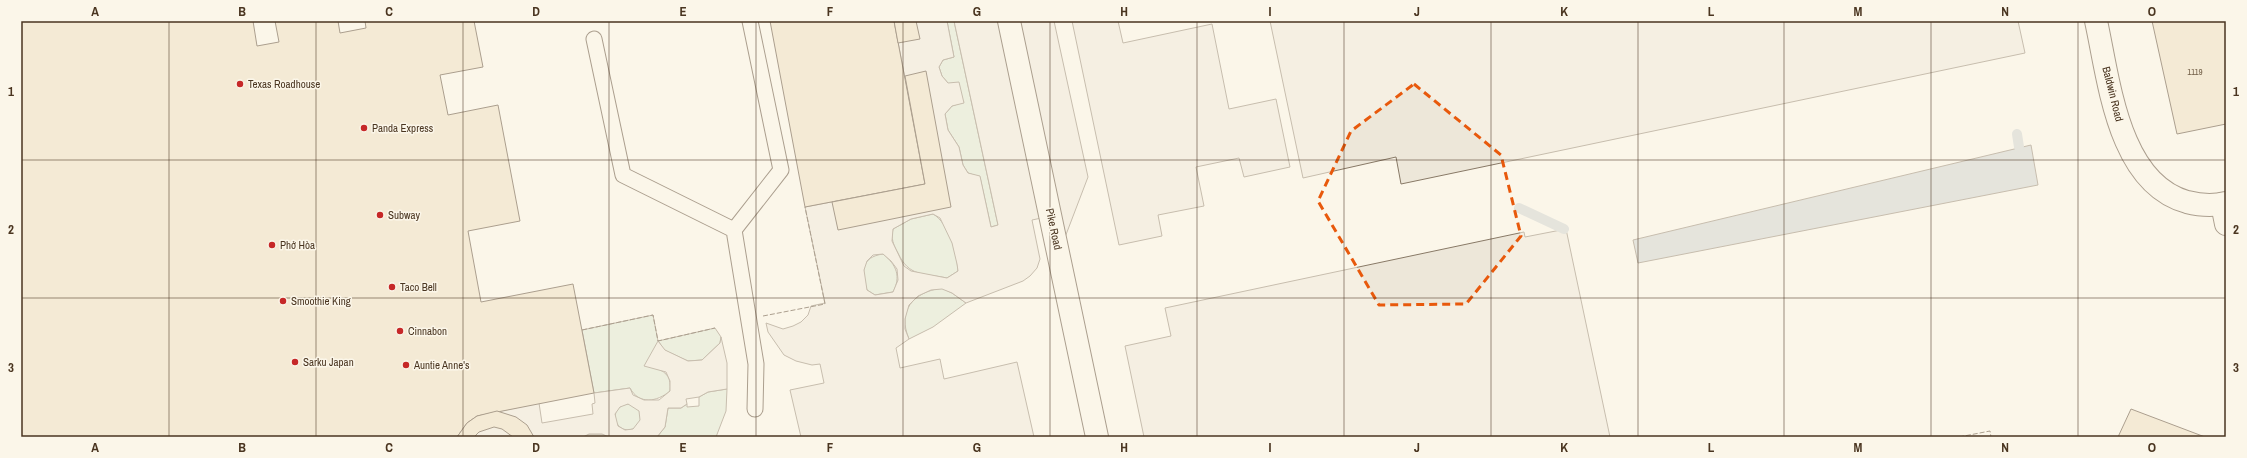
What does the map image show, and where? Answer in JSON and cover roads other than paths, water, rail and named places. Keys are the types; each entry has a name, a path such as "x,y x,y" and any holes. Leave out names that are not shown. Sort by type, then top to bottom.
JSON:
{"street":[{"name":"Pike Road","path":"1009,21 1097,437"},
{"name":"Baldwin Road","path":"2096,21 2117,117 2132,154 2149,180 2171,198 2225,211"}],"lane":[{"path":"750,21 781,170 734,230 756,364 755,409"},
{"path":"594,39 623,175 734,230"}],"waterway":[{"path":"2017,134 2019,147"},
{"path":"1519,208 1564,229"}],"place":[{"name":"Texas Roadhouse","path":"240,84"},
{"name":"Panda Express","path":"364,128"},
{"name":"Subway","path":"380,215"},
{"name":"Phở Hòa","path":"272,245"},
{"name":"Taco Bell","path":"392,287"},
{"name":"Smoothie King","path":"283,301"},
{"name":"Cinnabon","path":"400,331"},
{"name":"Sarku Japan","path":"295,362"},
{"name":"Auntie Anne's","path":"406,365"}]}
